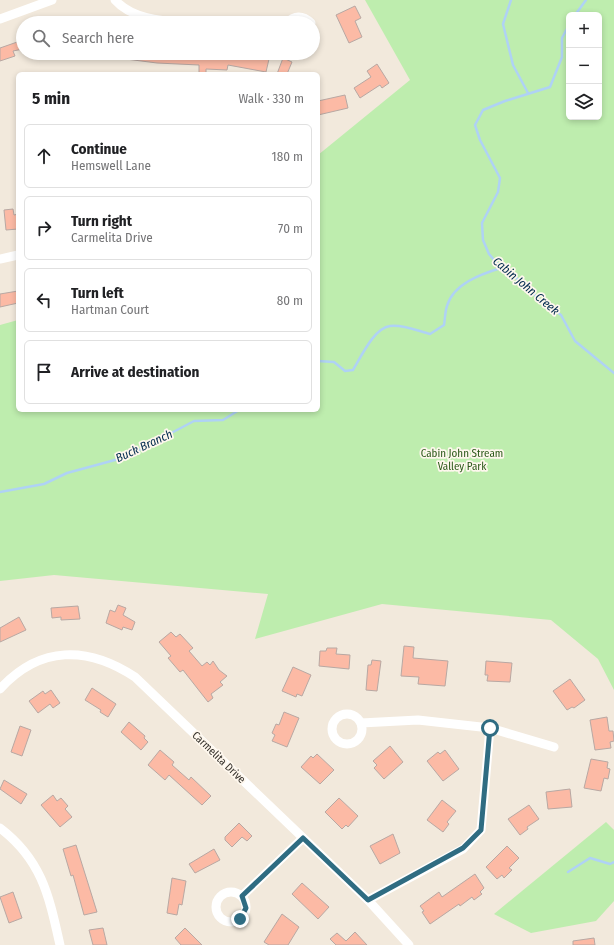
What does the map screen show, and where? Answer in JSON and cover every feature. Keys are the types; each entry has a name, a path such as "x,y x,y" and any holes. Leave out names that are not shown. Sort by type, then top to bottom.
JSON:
{"street":[{"path":"0,19 52,0"},
{"path":"114,0 120,6 140,16"},
{"path":"0,259 16,255"},
{"name":"Carmelita Drive","path":"0,688 21,670 52,656 81,655 97,657 117,665 136,677 368,900 409,945"},
{"path":"361,723 418,720 490,728 554,747"},
{"path":"368,900 463,848 481,830 490,728"},
{"path":"0,828 13,838 30,857 48,896 60,945"},
{"path":"242,896 303,838"}],"green space":[{"name":"Cabin John Stream Valley Park","path":"365,0 614,0 614,690 598,659 551,620 382,604 255,639 268,594 54,575 0,581 0,325 16,321 16,412 320,412 320,153 410,80"},
{"path":"606,822 614,830 614,901 596,921 531,933 494,914"}],"building":[{"path":"355,6 361,18 355,21 362,37 349,43 336,15"},
{"path":"16,42 16,50 13,51 15,56 0,61 0,48"},
{"path":"134,60 269,60 266,72 228,65 227,70 206,69 206,72 199,72 199,65 157,63"},
{"path":"282,60 292,62 288,72 278,72"},
{"path":"377,64 389,83 382,88 380,85 360,98 354,88 371,77 367,71"},
{"path":"345,95 348,108 320,115 320,101"},
{"path":"13,209 14,215 16,214 16,229 6,230 4,210"},
{"path":"16,291 16,303 0,307 0,294"},
{"path":"118,605 126,608 123,615 135,622 132,630 123,627 122,630 106,623 110,610 115,612"},
{"path":"78,606 80,619 61,620 61,617 52,618 51,608"},
{"path":"19,617 26,630 0,642 0,628"},
{"path":"171,632 176,637 180,634 193,648 189,651 202,666 207,662 210,665 213,661 219,670 227,676 220,682 223,685 211,694 213,698 208,702 183,670 180,672 168,658 171,656 159,642"},
{"path":"404,646 414,647 413,658 448,661 445,686 418,684 419,677 401,676"},
{"path":"327,648 337,648 336,654 350,655 349,669 319,666 320,651 326,651"},
{"path":"372,660 381,661 377,691 366,690 368,665 371,665"},
{"path":"486,661 512,663 510,682 487,681 488,675 485,675"},
{"path":"293,667 311,675 302,696 297,694 296,697 282,691"},
{"path":"570,679 585,700 574,708 572,707 567,710 553,691"},
{"path":"92,688 116,704 108,717 100,712 101,710 85,700"},
{"path":"51,690 60,703 53,708 50,704 38,713 29,701 43,691 45,694"},
{"path":"284,712 299,718 287,747 272,741 275,735 272,733 276,724 279,725"},
{"path":"607,717 609,731 613,731 614,741 610,742 611,748 595,750 590,720"},
{"path":"129,722 145,736 144,738 148,742 141,750 121,732"},
{"path":"20,726 31,730 22,756 11,752"},
{"path":"390,746 403,762 384,779 374,768 377,765 373,761"},
{"path":"160,750 174,762 172,765 189,780 191,777 211,796 202,805 169,775 165,780 148,765"},
{"path":"445,750 459,769 443,781 427,761 438,752 440,754"},
{"path":"317,754 334,770 320,784 301,767 311,756 313,758"},
{"path":"591,759 608,762 607,768 610,769 608,779 604,778 601,791 584,788"},
{"path":"4,780 27,794 21,804 0,789"},
{"path":"570,789 572,807 548,809 546,792"},
{"path":"53,795 57,801 61,798 68,806 65,809 72,817 60,827 41,805"},
{"path":"339,798 358,816 348,827 346,825 342,829 325,812"},
{"path":"442,800 456,811 447,822 449,824 443,832 427,820"},
{"path":"529,805 539,819 527,827 528,829 520,835 508,819"},
{"path":"239,823 252,836 247,841 242,837 232,847 225,840 225,837"},
{"path":"393,834 400,853 380,864 370,846"},
{"path":"76,845 97,912 84,915 73,875 71,876 63,849"},
{"path":"507,846 519,858 509,868 512,870 504,878 502,875 497,879 486,867"},
{"path":"214,849 220,860 195,873 189,864"},
{"path":"475,874 484,888 480,892 482,894 474,900 472,897 460,906 459,904 430,924 420,906 439,892 442,897"},
{"path":"172,878 186,881 182,905 179,904 177,915 167,913"},
{"path":"302,883 329,907 318,919 292,894"},
{"path":"13,892 22,918 9,923 0,897"},
{"path":"282,914 299,927 288,945 269,945 264,942"},
{"path":"103,928 107,945 93,945 89,930"},
{"path":"185,928 202,945 181,945 175,938"},
{"path":"355,932 367,945 336,945 330,939 337,933 346,941"},
{"path":"594,938 595,945 573,945 573,941"}],"waterway":[{"path":"511,0 503,24 513,65 528,93"},
{"name":"Cabin John Creek","path":"577,12 586,0"},
{"name":"Cabin John Creek","path":"566,31 562,38 562,57 550,87 505,101 483,110 475,125 480,140 500,178 498,192 482,223 483,240 489,254 501,268 513,275 540,300 561,315 575,341 614,373"},
{"name":"Buck Branch","path":"320,361 334,362 345,371 353,370 373,337 384,328 390,326 405,327 430,334 444,325 445,313 450,298 461,286 485,273 501,268"},
{"name":"Buck Branch","path":"0,492 44,484 67,473 126,457 194,421 223,420 236,412"},
{"path":"568,872 590,858 610,864 614,862"}],"route":[{"path":"240,919 246,908 245,900 242,896 303,838 368,900 463,848 481,830 490,728"}]}
